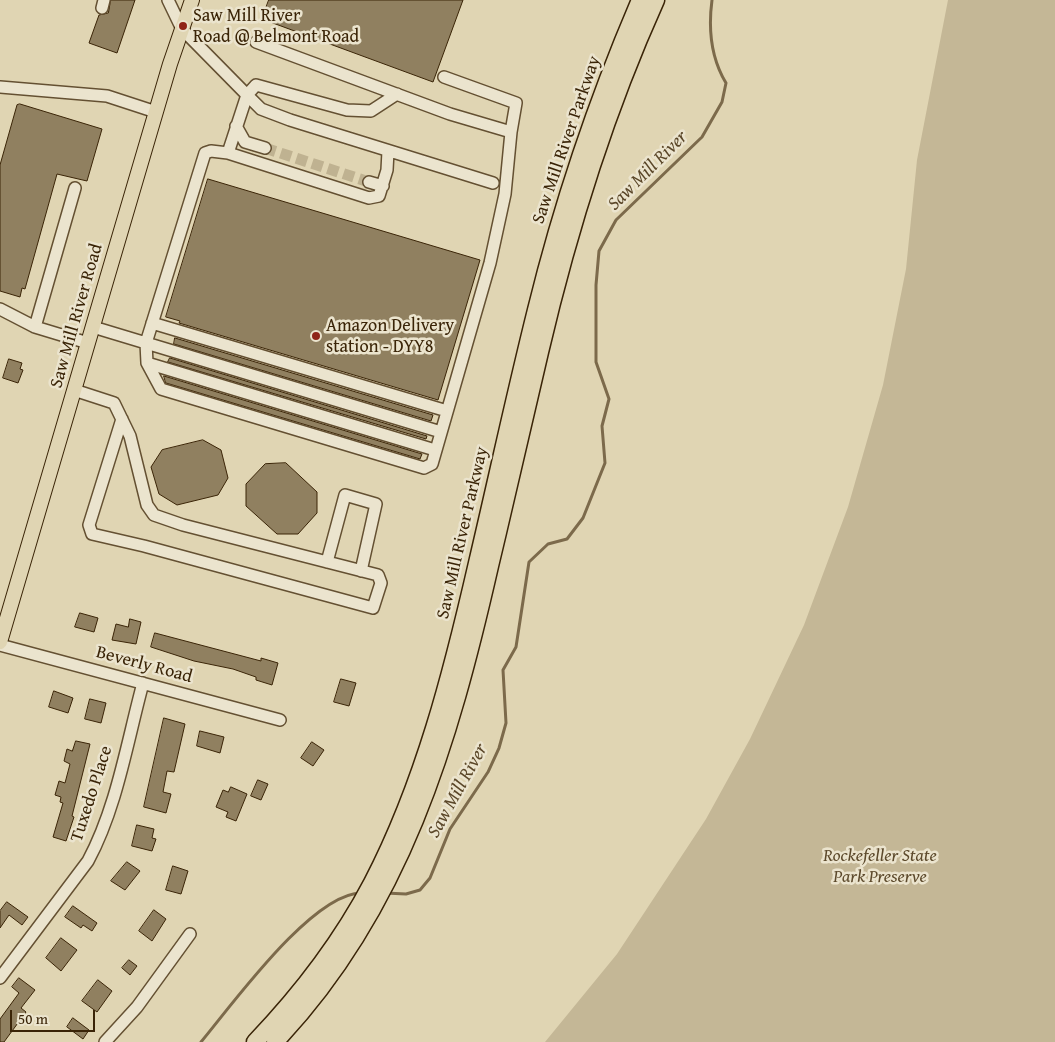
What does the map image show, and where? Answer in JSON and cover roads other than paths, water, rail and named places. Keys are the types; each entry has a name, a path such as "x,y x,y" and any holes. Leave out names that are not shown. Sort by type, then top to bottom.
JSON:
{"highway":[{"name":"Saw Mill River Parkway","path":"275,1042 330,976 372,912 380,882 433,730 464,618 554,239 595,112 640,0"},
{"name":"Saw Mill River Parkway","path":"255,1042 306,985 355,913 380,882 426,794 458,696 549,314 580,204 611,111 656,0"}],"main road":[{"name":"Saw Mill River Road","path":"0,644 156,112 192,0"}],"street":[{"path":"168,0 182,29 261,109 493,183"},
{"path":"256,42 473,122 511,132"},
{"path":"388,150 387,170 383,186 379,196 369,198 228,153 211,151 205,153 146,343 147,363 161,388 418,467 424,468 432,464 492,254 505,194 516,103 444,77"},
{"path":"228,153 247,96 256,85 266,86 347,110 371,110 396,94"},
{"path":"0,87 107,96 156,112"},
{"path":"236,126 245,142 265,148"},
{"path":"369,182 383,186"},
{"path":"35,327 74,188"},
{"path":"0,309 35,327 88,343"},
{"path":"152,323 447,411"},
{"path":"93,327 441,432"},
{"path":"147,363 436,450"},
{"path":"74,390 114,403 122,419 130,436 146,505 154,514 183,525 378,575 381,583 373,608 144,546 92,534 89,524 122,419"},
{"path":"327,562 346,495 376,504 362,570"},
{"name":"Beverly Road","path":"0,644 280,720"},
{"name":"Tuxedo Place","path":"0,978 88,862 97,845 113,794 142,683"},
{"path":"104,1042 137,1007 190,934"}],"waterway":[{"name":"Saw Mill River","path":"385,893 406,894 420,890 430,878 450,829 488,772 499,748 506,723 503,670 516,647 529,562 548,544 567,539 583,518 605,463 602,426 609,399 596,362 596,285 599,251 616,220 702,137 722,102 726,83 717,64 712,43 710,22 712,0"},
{"name":"Saw Mill River","path":"201,1042 253,978 298,930 321,911 342,898 362,893"}],"tunnel":[{"path":"265,148 369,182"}],"place":[{"name":"Saw Mill River Road @ Belmont Road","path":"183,26"},
{"name":"Amazon Delivery station - DYY8","path":"316,336"}],"park label":[{"name":"Rockefeller State Park Preserve","path":"880,866"}]}
